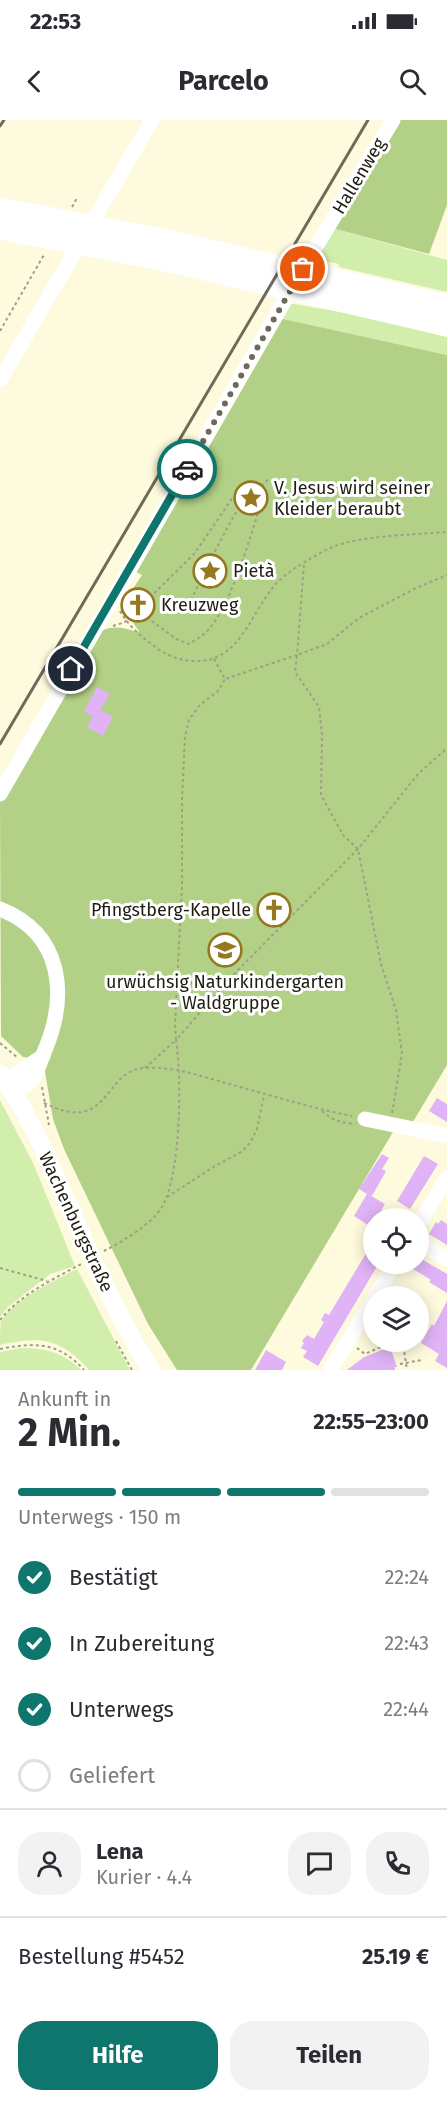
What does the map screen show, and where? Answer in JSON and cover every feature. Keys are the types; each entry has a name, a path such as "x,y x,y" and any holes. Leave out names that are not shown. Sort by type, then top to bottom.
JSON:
{"highway":[{"path":"0,208 168,240 447,305"},
{"path":"0,229 161,260 447,326"}],"main road":[{"name":"Wachenburgstraße","path":"6,1083 45,1154 120,1319 151,1370"}],"street":[{"path":"0,380 152,120"},
{"name":"Hallenweg","path":"0,794 297,279 393,120"},
{"path":"0,909 26,924 39,937 56,969 59,990 58,1013 52,1035 43,1056 32,1071 31,1082 6,1083"},
{"path":"365,1119 447,1136"},
{"path":"428,1208 447,1178"},
{"path":"429,1248 447,1259"},
{"path":"330,1370 363,1316"}],"path":[{"path":"71,208 77,198"},
{"path":"0,331 50,245"},
{"path":"188,606 216,548 245,498 249,492 258,491 269,478"},
{"path":"137,609 176,639 189,644 208,631 223,608 244,554 262,501 258,491"},
{"path":"245,498 232,497 195,553 125,622 167,655 182,660 198,661 214,659 228,650 242,636 283,576 330,548 352,541 447,532"},
{"path":"304,564 295,672 319,707 322,735 321,795 343,835 358,849 381,964 396,1010 402,1054 394,1091 391,1124"},
{"path":"104,1251 151,1222 167,1197 174,1167 180,1071 175,1024 182,886 182,800 185,736 189,720 200,705 218,691 225,679 327,644 359,618 414,589 447,575"},
{"path":"214,659 225,679"},
{"path":"145,1068 176,1040 229,979 358,849 418,774 447,748"},
{"path":"178,982 201,983 229,979"},
{"path":"0,1042 41,1078 47,1122 52,1133"},
{"path":"44,1103 73,1113 84,1112 102,1101 125,1076 135,1070 174,1068 322,1110 365,1119"},
{"path":"167,1197 245,1148 256,1129 264,1094"},
{"path":"322,1110 329,1118 341,1122 354,1124 365,1119"},
{"path":"0,1320 9,1309 47,1281 79,1265"},
{"path":"0,1268 47,1281"},
{"path":"348,1341 365,1354 369,1352"},
{"path":"0,1349 26,1344 47,1345 75,1359 84,1370"},
{"path":"403,1352 407,1370"},
{"path":"400,1364 422,1360"}],"green space":[{"path":"398,120 447,120 447,205 429,254 332,228"},
{"path":"332,228 447,260 447,292 339,267 339,264 317,259"},
{"path":"288,303 352,314 447,337 447,355 279,318"},
{"path":"279,318 447,355 447,1065 411,1125 399,1122 251,1370 177,1370 148,1324 64,1149 53,1119 43,1060 23,1057 1,1036 0,800 101,631 124,628 139,631 126,613 123,604 142,575 134,571"},
{"path":"0,1100 34,1165 75,1266 50,1274 8,1307 0,1317"},
{"path":"77,1269 130,1370 89,1370 69,1351 49,1342 27,1341 0,1345 1,1322 14,1306 35,1291"},
{"path":"21,1348 53,1352 81,1370 0,1370 0,1352"}],"building":[{"path":"97,687 110,694 100,710 113,717 103,736 87,727 93,717 84,711"},
{"path":"437,1098 447,1104 447,1122 429,1111"},
{"path":"382,1154 389,1158 382,1169 386,1171 372,1196 368,1194 385,1204 383,1208 363,1208 363,1222 354,1216 367,1194 359,1189"},
{"path":"424,1156 438,1164 411,1208 397,1201"},
{"path":"441,1220 447,1224 447,1245 429,1234 436,1222 438,1224"},
{"path":"363,1258 363,1274 372,1274 365,1286 363,1286 363,1290 318,1366 303,1357 307,1351 301,1348 304,1343 302,1341 307,1335 314,1339 324,1322 321,1320 325,1313 329,1315"},
{"path":"429,1263 447,1274 447,1293 429,1282 431,1280 421,1274 429,1274"},
{"path":"447,1301 447,1368 435,1361 439,1354 429,1348 429,1329 432,1324 434,1326"},
{"path":"266,1350 286,1362 282,1370 255,1370"},
{"path":"377,1352 392,1352 397,1367 395,1370 347,1370 364,1357"}],"railway":[{"path":"0,126 4,120"},
{"path":"0,744 368,120"}],"way so far":[{"path":"187,469 303,269"}],"place":[{"name":"V. Jesus wird seiner Kleider beraubt","path":"251,498"},
{"name":"Pietà","path":"210,571"},
{"name":"Kreuzweg","path":"138,605"},
{"name":"Pfingstberg-Kapelle","path":"274,910"},
{"name":"urwüchsig Naturkindergarten - Waldgruppe","path":"225,950"}],"route":[{"path":"71,669 187,469"}]}
